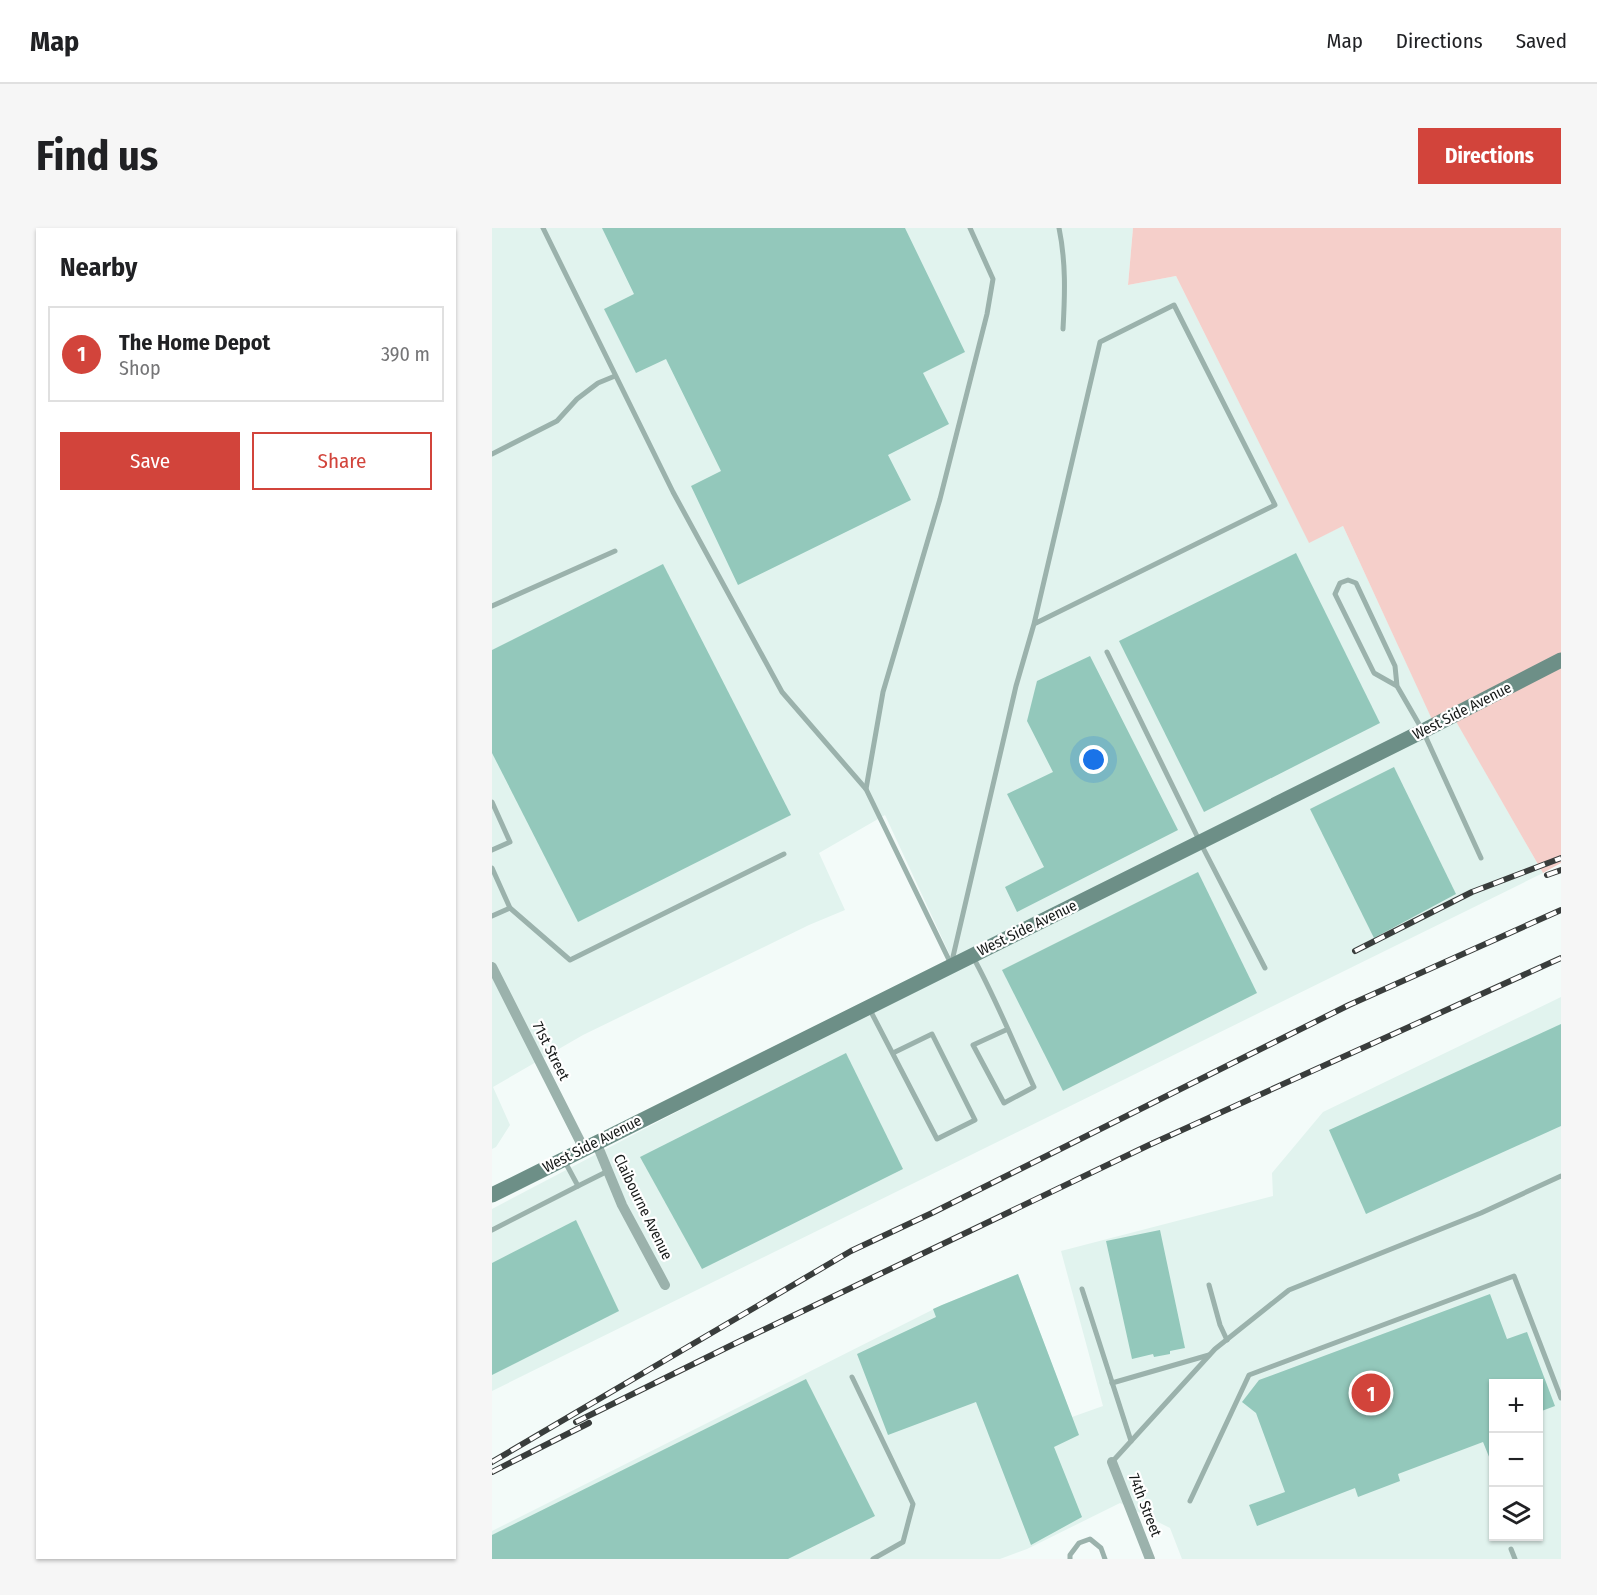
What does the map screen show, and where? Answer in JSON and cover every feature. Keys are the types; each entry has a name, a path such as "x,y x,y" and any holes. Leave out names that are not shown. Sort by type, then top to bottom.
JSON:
{"street":[{"name":"West Side Avenue","path":"492,1195 1561,660"},
{"name":"71st Street","path":"492,967 590,1145"},
{"name":"Claibourne Avenue","path":"590,1145 608,1171 622,1205 665,1285"},
{"name":"74th Street","path":"1112,1462 1149,1559"}],"lane":[{"path":"543,228 673,492 782,692 866,789 951,965"},
{"path":"866,789 883,692 940,499 987,314 993,279 970,228"},
{"path":"1059,228 1064,255 1063,329"},
{"path":"951,965 1100,342 1174,305 1275,505 1034,624"},
{"path":"492,454 557,421 578,399 598,383 615,376"},
{"path":"492,606 615,550"},
{"path":"1396,686 1395,666 1356,583 1348,580 1340,583 1335,594 1374,672 1396,686 1423,731 1481,858"},
{"path":"1107,652 1265,968"},
{"path":"492,802 510,842 492,850"},
{"path":"492,868 510,908 570,960 784,854"},
{"path":"492,916 510,908"},
{"path":"972,955 1008,1029 1034,1087 1004,1103 973,1045 1008,1029"},
{"path":"868,1006 937,1139 975,1120 932,1034 893,1053"},
{"path":"563,1159 578,1186"},
{"path":"492,1230 608,1171"},
{"path":"1112,1462 1211,1354 1289,1290 1481,1213 1561,1176"},
{"path":"1190,1501 1249,1375 1514,1276 1561,1398"},
{"path":"1209,1285 1220,1325 1227,1340"},
{"path":"1083,1290 1131,1441"},
{"path":"1112,1383 1211,1354"},
{"path":"852,1377 913,1504 903,1542 873,1559"},
{"path":"1070,1559 1070,1555 1079,1543 1090,1539 1101,1548 1105,1559"},
{"path":"1511,1549 1515,1559"}],"shaded area":[{"path":"492,228 1133,228 1128,285 1176,276 1309,542 1343,526 1435,725 1454,717 1543,873 492,1391 492,1209 955,966 885,815 819,853 845,910 809,925 583,1035 493,1087 510,1125 496,1147 492,1149"},
{"path":"1133,228 1561,228 1561,863 1543,873 1454,718 1435,726 1343,526 1309,543 1176,276 1128,285"},
{"path":"1561,997 1561,1559 1182,1559 1170,1528 1120,1503 1027,1549 1000,1559 492,1559 492,1531 942,1305 1018,1274 1072,1417 1103,1406 1061,1251 1273,1196 1272,1173 1323,1112"}],"building":[{"path":"602,228 905,228 965,352 923,373 949,424 888,455 911,500 738,585 691,486 721,471 666,359 636,373 604,309 634,294"},
{"path":"1296,553 1380,723 1204,812 1119,641"},
{"path":"663,564 791,815 578,922 492,753 492,650"},
{"path":"1090,656 1178,830 1017,912 1005,887 1044,867 1007,794 1053,772 1027,721 1037,681"},
{"path":"1394,767 1456,894 1374,938 1310,809"},
{"path":"1198,872 1257,993 1063,1091 1002,970"},
{"path":"1561,1024 1561,1126 1366,1214 1329,1130"},
{"path":"846,1053 903,1169 702,1269 640,1157"},
{"path":"576,1220 619,1311 492,1375 492,1263"},
{"path":"1160,1230 1185,1348 1170,1351 1170,1354 1154,1357 1153,1354 1132,1359 1106,1241"},
{"path":"1018,1274 1079,1435 1054,1447 1082,1517 1031,1545 976,1402 888,1435 857,1354 936,1317 933,1309"},
{"path":"1490,1294 1507,1339 1527,1332 1555,1406 1543,1410 1543,1379 1489,1379 1489,1457 1483,1442 1398,1474 1400,1481 1358,1497 1355,1488 1257,1526 1249,1505 1285,1492 1256,1413 1242,1402 1259,1380"},
{"path":"806,1379 875,1516 788,1559 492,1559 492,1535"}],"railway":[{"path":"1355,951 1472,892 1561,858"},
{"path":"1547,875 1561,870"},
{"path":"492,1462 851,1251 932,1213 1349,1005 1561,910"},
{"path":"576,1422 1149,1145 1561,958"},
{"path":"492,1472 589,1423"}],"place":[{"name":"The Home Depot","path":"1371,1393"}]}
